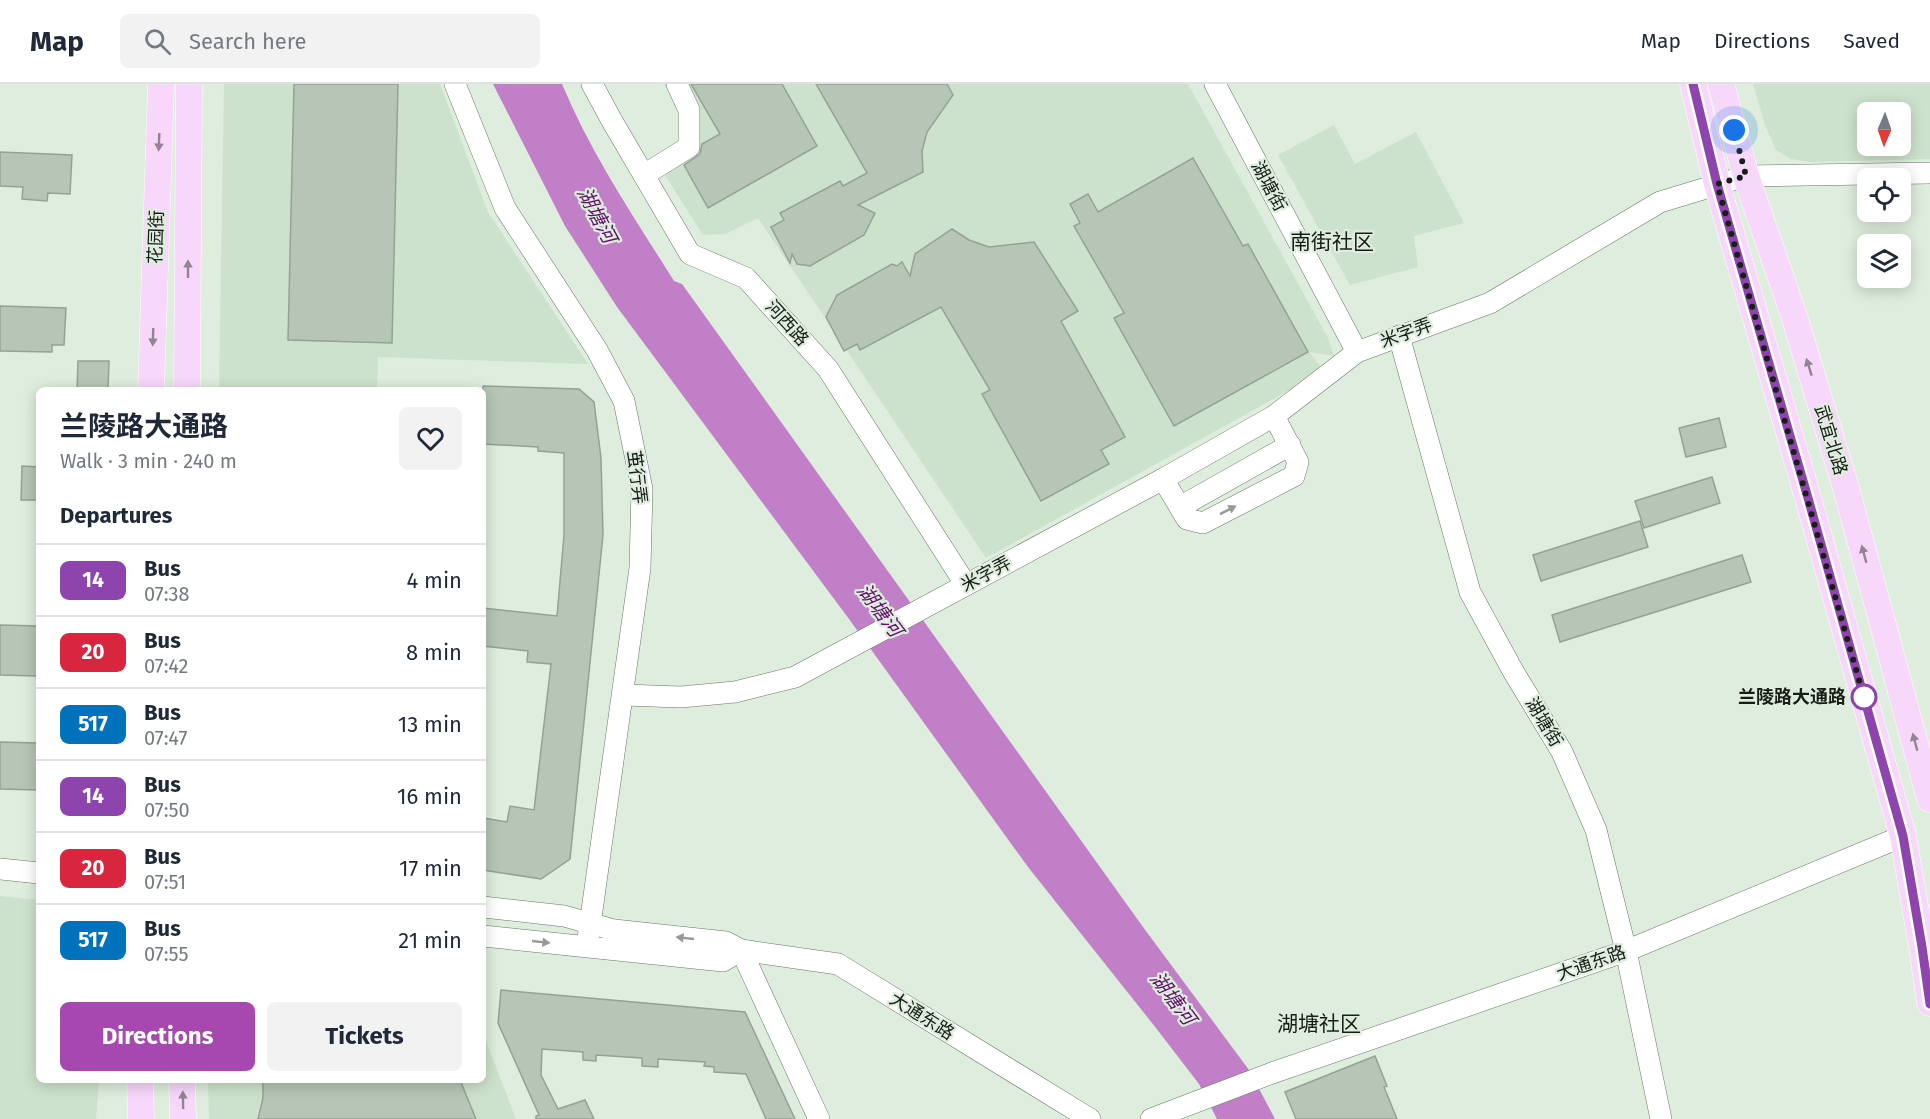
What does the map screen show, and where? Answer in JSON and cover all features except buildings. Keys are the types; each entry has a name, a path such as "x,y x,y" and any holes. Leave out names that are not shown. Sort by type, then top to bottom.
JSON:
{"main road":[{"name":"花园街","path":"151,387 161,84"},
{"name":"花园街","path":"187,387 189,84"},
{"name":"武宜北路","path":"1693,84 1717,184 1903,836 1930,1004"},
{"name":"武宜北路","path":"1722,84 1746,176 1795,320 1842,476 1930,799"},
{"path":"140,1083 141,1119"},
{"path":"182,1083 183,1119"}],"street":[{"name":"茧行弄","path":"455,84 505,208 597,350 624,401 642,489 640,568 588,946"},
{"name":"河西路","path":"592,84 690,254 746,278 828,369 966,585"},
{"path":"644,175 689,147 689,110 677,84"},
{"name":"湖塘街","path":"1215,84 1357,352"},
{"name":"米字弄","path":"623,695 681,697 735,692 795,677 1163,479 1274,416 1357,352 1490,303 1660,202 1746,176 1930,173"},
{"name":"湖塘街","path":"1399,336 1470,592 1566,761 1596,830 1626,951 1661,1119"},
{"path":"1163,479 1187,519 1203,523 1293,476 1298,462 1274,416"},
{"path":"1180,507 1290,446"},
{"name":"大通东路","path":"1151,1119 1272,1073 1626,951 1903,836"},
{"path":"0,869 36,873"},
{"name":"大通东路","path":"486,907 564,916 614,930 726,942 741,950 838,964 1090,1119"},
{"name":"大通东路","path":"486,936 723,961 741,950"},
{"path":"741,950 819,1119"}],"shaded area":[{"path":"224,84 440,84 488,212 588,364 378,357 377,387 219,387"},
{"path":"664,84 1188,84 1328,338 1334,356 1309,352 1324,371 986,558 758,218 725,234 703,235 654,158 682,141 678,113"},
{"path":"1753,84 1930,84 1930,159 1808,162 1791,159 1776,150 1765,125"},
{"path":"1334,125 1355,164 1416,132 1464,223 1414,236 1418,267 1350,285 1278,155"},
{"path":"0,896 36,900 36,1083 99,1083 96,1119 0,1119"},
{"path":"486,1041 516,1119 209,1119 208,1083 486,1083"}],"water":[{"name":"湖塘河","path":"493,84 562,84 600,160 674,281 682,284 1143,927 1249,1070 1275,1119 1217,1119 1199,1084 1028,867 849,619 617,307 565,226"}],"bus line":[{"name":"14","path":"1693,84 1717,184 1903,836 1930,1004"}],"place":[{"name":"兰陵路大通路","path":"1864,697"}],"district":[{"name":"南街社区","path":"1332,242"},
{"name":"湖塘社区","path":"1319,1024"}],"route":[{"path":"1734,130 1746,176 1717,184 1865,701 1864,697"}]}
